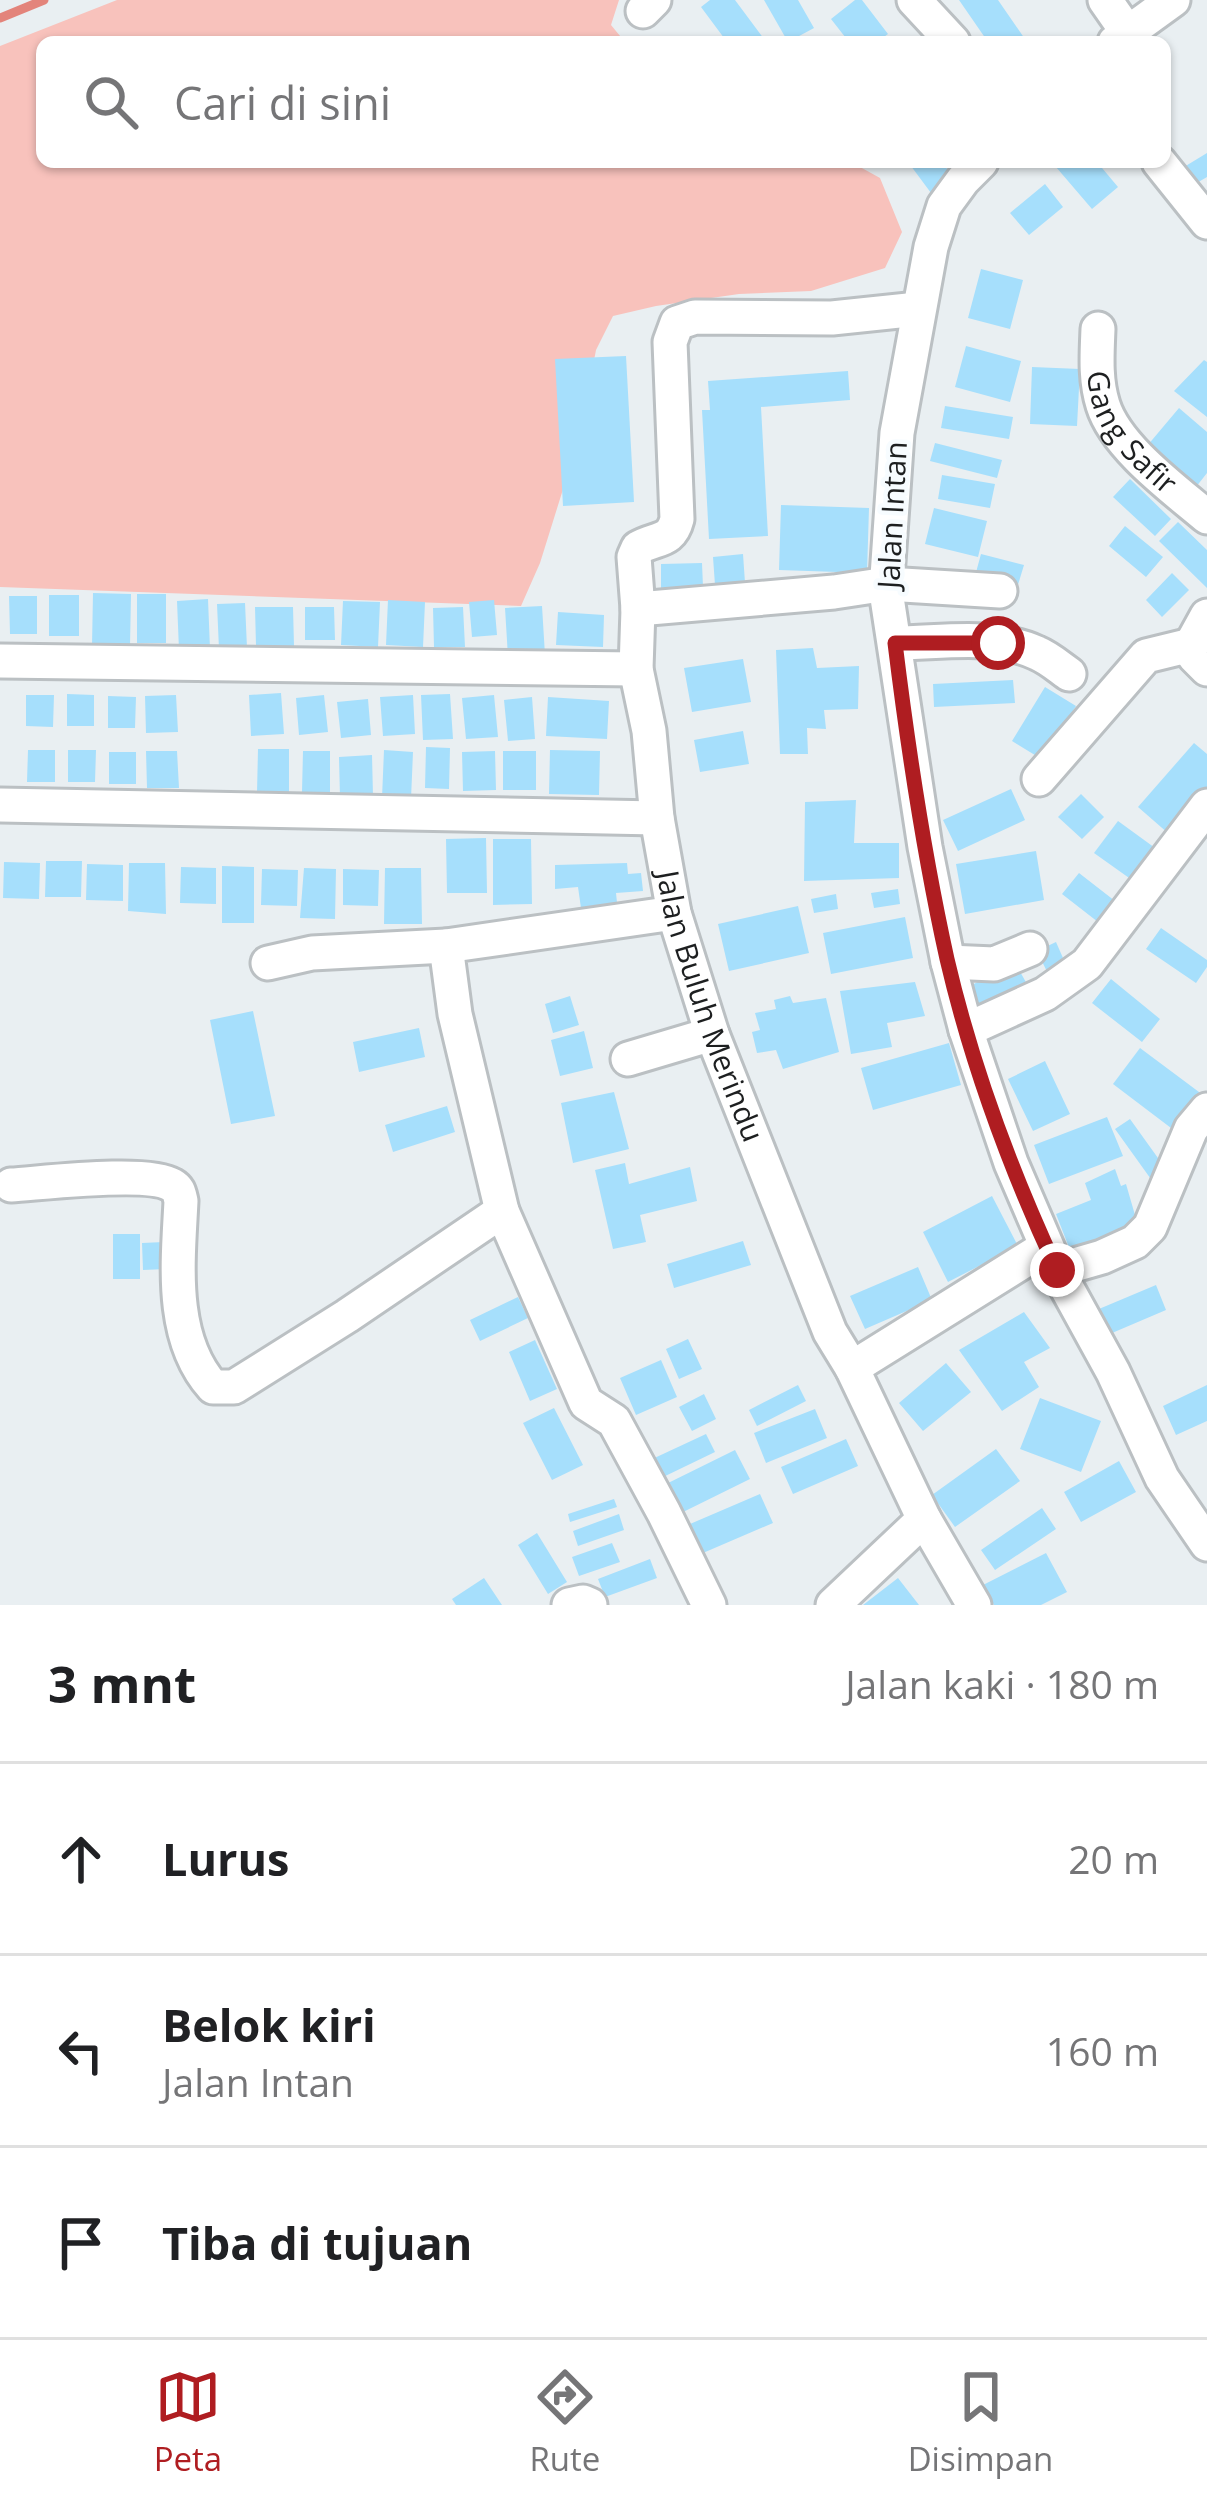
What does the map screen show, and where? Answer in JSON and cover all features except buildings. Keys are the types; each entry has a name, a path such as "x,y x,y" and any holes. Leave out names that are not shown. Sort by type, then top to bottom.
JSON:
{"street":[{"path":"914,0 947,36"},
{"path":"1106,0 1120,36"},
{"path":"1124,36 1173,0"},
{"name":"Jalan Intan","path":"975,168 944,206 931,247 897,433 887,584 925,847 966,1030 1010,1162 1051,1258 1113,1372 1162,1478 1207,1544"},
{"path":"1164,168 1207,222"},
{"name":"Jalan Buluh Merindu","path":"918,309 832,319 695,317 677,323 670,342 676,518 668,537 638,548 634,557 636,669 674,913 712,1034 830,1332 924,1519 974,1605"},
{"name":"Gang Safir","path":"1098,329 1096,368 1103,408 1117,432 1153,470 1207,517"},
{"path":"638,610 887,584 1000,592"},
{"path":"895,643 1021,646 1069,674"},
{"path":"1040,778 1145,656 1202,643"},
{"path":"0,661 636,669"},
{"path":"0,806 657,818"},
{"path":"966,1030 1046,994 1087,964 1207,806"},
{"path":"268,963 312,953 446,946 674,913"},
{"path":"446,946 455,1014 502,1211 586,1403 614,1421 709,1605"},
{"path":"948,962 994,964 1030,949"},
{"path":"628,1059 712,1034"},
{"path":"852,1368 1051,1258 1119,1249 1135,1242 1150,1227 1191,1129 1207,1110"},
{"path":"11,1185 144,1178 177,1189 182,1201 177,1288 200,1371 214,1387 234,1387 502,1211"},
{"path":"832,1605 924,1519"},
{"path":"569,1605 590,1605"}],"shaded area":[{"path":"117,0 619,0 611,25 620,36 36,36 36,168 862,168 880,178 902,232 885,268 811,291 739,294 613,316 596,350 579,438 540,563 521,606 0,587 0,46"}],"waterway":[{"path":"0,18 44,0"}],"route":[{"path":"998,643 895,643 925,847 948,962 1010,1162 1057,1270"}]}
